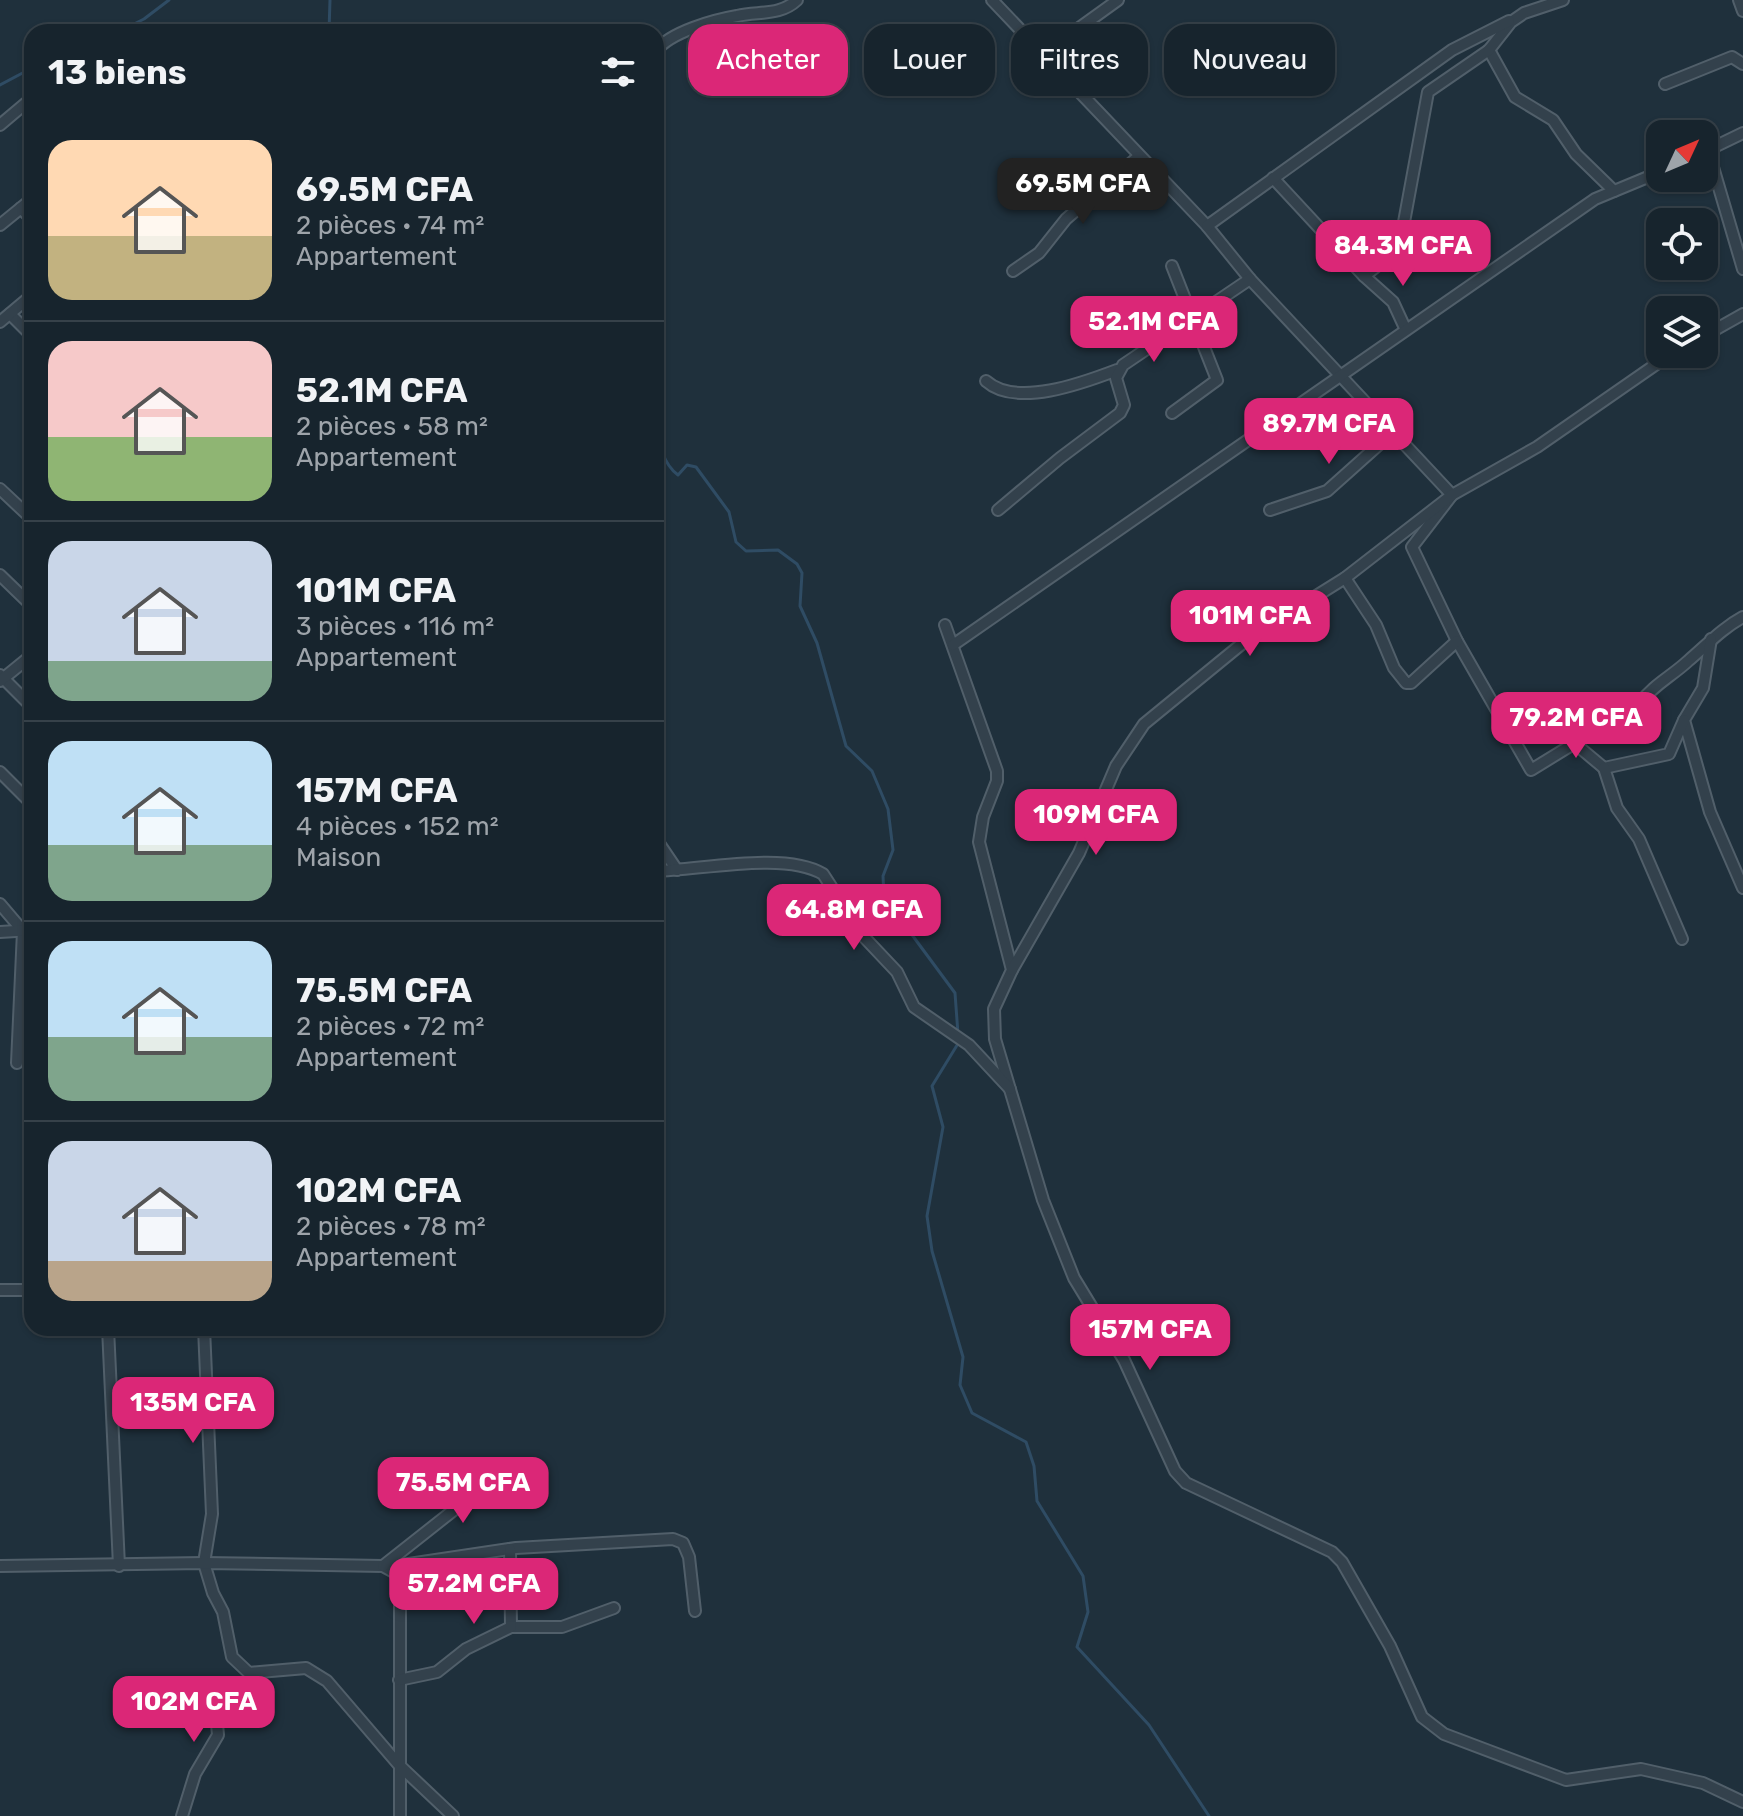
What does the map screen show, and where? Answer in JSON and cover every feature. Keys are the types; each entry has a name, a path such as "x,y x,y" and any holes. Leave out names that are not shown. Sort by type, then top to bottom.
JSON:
{"street":[{"path":"664,43 722,20 779,11 797,0"},
{"path":"992,0 1015,24"},
{"path":"1085,24 1118,0"},
{"path":"1207,226 1452,50 1547,2 1563,0"},
{"path":"1739,0 1743,11"},
{"path":"1364,276 1390,256 1402,233 1428,92 1489,50 1511,22 1524,13"},
{"path":"1489,50 1515,97 1553,120 1576,154 1614,191"},
{"path":"1665,84 1732,57 1743,64"},
{"path":"1082,96 1207,226 1250,279 1452,495"},
{"path":"0,125 24,105"},
{"path":"1718,146 1743,133"},
{"path":"1013,271 1039,253 1066,219 1138,157"},
{"path":"1273,178 1364,276 1393,302 1405,328"},
{"path":"953,645 1341,377 1405,328 1595,199 1646,178"},
{"path":"1718,188 1743,269"},
{"path":"0,225 24,206"},
{"path":"21,208 24,211"},
{"path":"1172,266 1217,380 1172,413"},
{"path":"986,381 1002,392 1060,389 1117,370 1250,279"},
{"path":"0,322 24,302"},
{"path":"10,314 24,328"},
{"path":"1718,328 1743,314"},
{"path":"1651,368 1537,447 1452,495 1345,578 1249,638 1144,724 1116,766 1079,853 1012,970 994,1009 995,1039 1043,1200 1074,1278 1124,1360 1175,1471 1186,1483 1332,1552 1342,1562 1383,1634 1422,1717 1449,1736 1566,1780 1641,1769 1703,1783 1743,1802"},
{"path":"998,510 1120,413 1124,405 1117,370"},
{"path":"1270,510 1327,491 1393,432"},
{"path":"0,489 24,512"},
{"path":"1452,495 1412,547 1457,641 1531,770 1640,703 1650,689 1743,617"},
{"path":"0,575 24,598"},
{"path":"1345,578 1376,625 1394,668 1406,683 1411,683 1457,641"},
{"path":"945,625 997,771 997,781 983,817 979,842 1012,970"},
{"path":"1604,768 1669,754 1703,688 1711,639"},
{"path":"24,661 1,678 24,700"},
{"path":"1684,720 1710,812 1743,888"},
{"path":"1573,742 1604,768 1617,808 1639,839 1682,939"},
{"path":"0,772 24,796"},
{"path":"664,851 677,870"},
{"path":"664,871 773,863 814,868 823,874 864,937 897,972 914,1007 969,1045 1011,1091"},
{"path":"0,904 24,926"},
{"path":"0,932 24,930"},
{"path":"17,1063 24,978"},
{"path":"0,1290 24,1290"},
{"path":"108,1336 119,1566"},
{"path":"204,1336 212,1514 204,1563 213,1593 223,1612 232,1657 249,1673 306,1668 327,1681 399,1765 453,1816"},
{"path":"383,1566 464,1502 480,1493 499,1489 527,1467"},
{"path":"394,1572 402,1565 510,1549 673,1539 683,1543 689,1557 695,1611"},
{"path":"510,1549 511,1627"},
{"path":"0,1566 204,1563 383,1566 394,1572 400,1582 400,1816"},
{"path":"399,1680 437,1672 466,1649 511,1627 562,1627 614,1608"},
{"path":"182,1816 195,1774 218,1735 217,1724 210,1712"}],"waterway":[{"path":"134,24 169,0"},
{"path":"329,24 330,0"},
{"path":"0,85 24,72"},
{"path":"664,455 678,475 687,465 696,467 729,512 736,542 746,551 778,550 797,564 802,573 800,606 817,643 846,746 872,771 888,809 893,850 883,876 884,897 955,993 958,1034"},
{"path":"959,1042 932,1086 943,1127 927,1216 932,1251 963,1357 960,1385 972,1413 1026,1442 1034,1466 1037,1501 1083,1576 1088,1612 1077,1647 1149,1725 1209,1816"}]}
